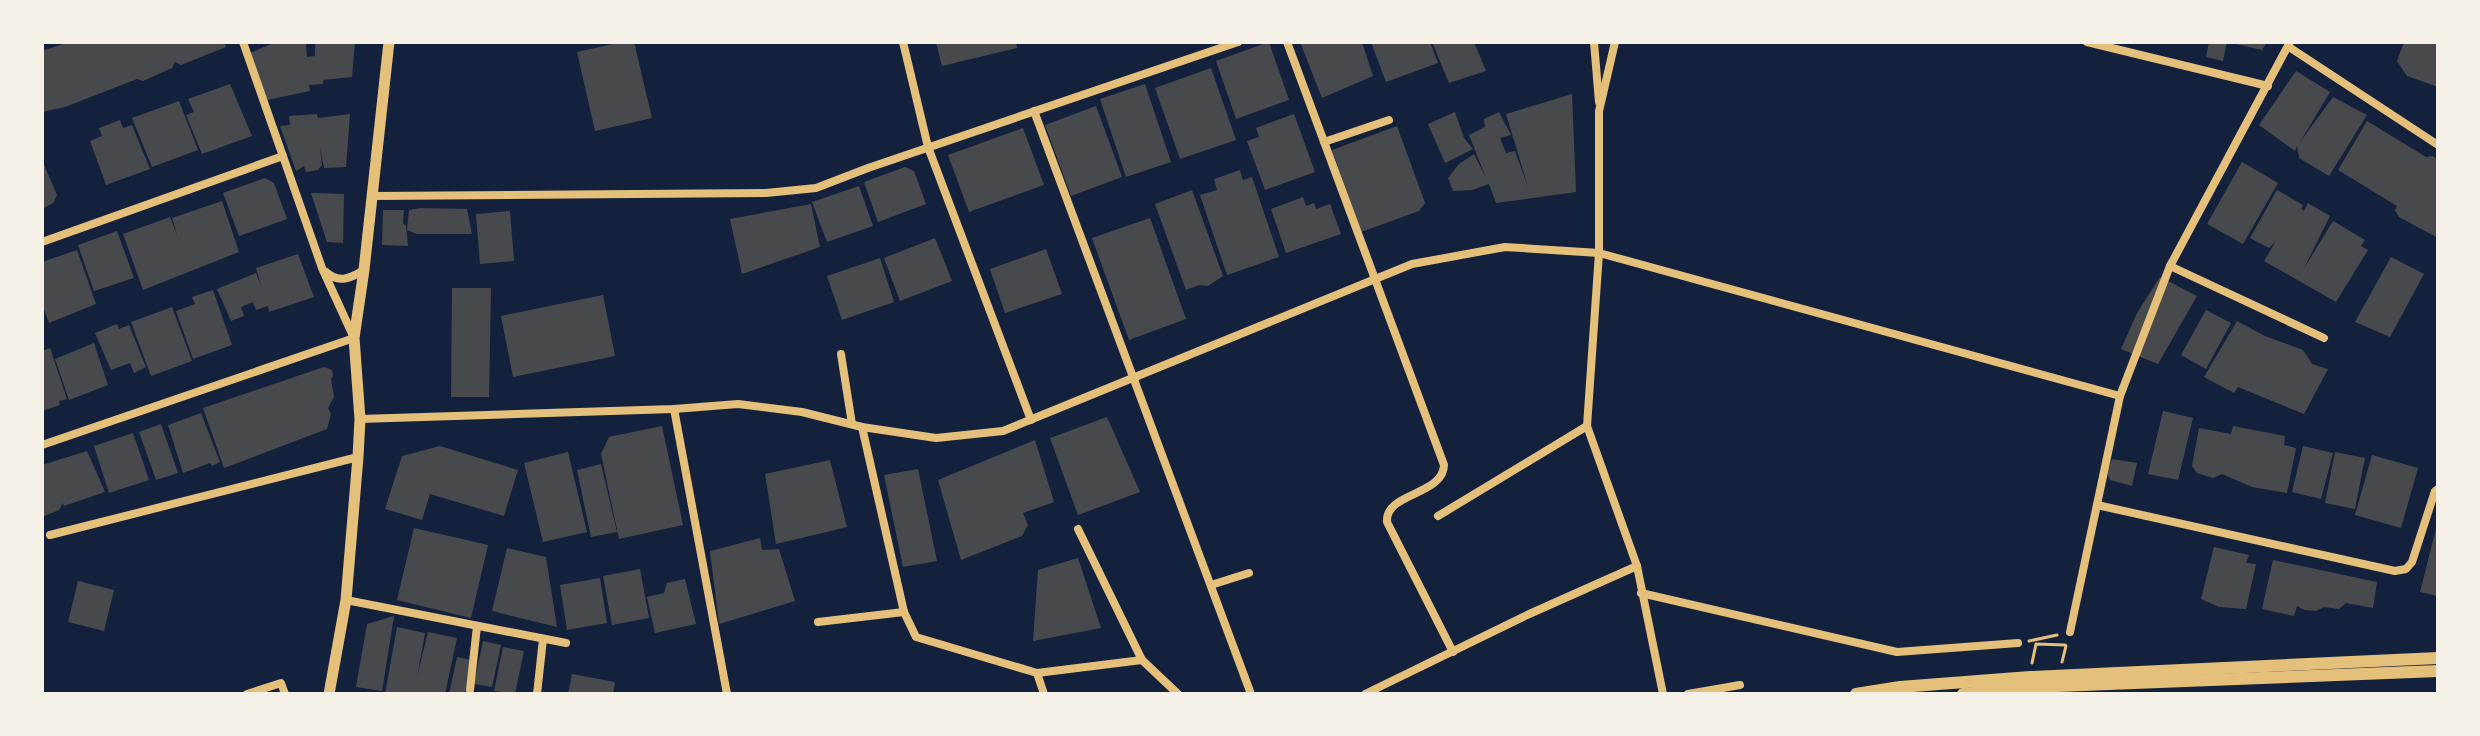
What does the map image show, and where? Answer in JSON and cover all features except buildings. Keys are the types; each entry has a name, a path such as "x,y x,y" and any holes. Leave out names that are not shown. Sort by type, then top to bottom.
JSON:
{"highway":[{"path":"1856,694 1900,687 2057,676 2438,658"},
{"path":"1963,694 2031,687 2438,671"}],"main road":[{"path":"329,694 346,600 360,419 354,338 389,42"}],"street":[{"path":"42,445 354,338 322,268 243,42"},
{"path":"903,42 928,147 1031,420"},
{"path":"372,196 766,193 816,188 1238,42"},
{"path":"1287,42 1445,469 1427,489 1391,508 1387,522 1453,652"},
{"path":"1594,42 1599,111 1599,253 1587,426 1637,566 1663,694"},
{"path":"1599,111 1615,42"},
{"path":"2087,42 2268,86"},
{"path":"2070,632 2120,396 2170,266 2289,44 2438,145"},
{"path":"1034,111 1251,694"},
{"path":"1324,142 1389,120"},
{"path":"42,242 283,156"},
{"path":"360,419 674,409 738,404 802,412 862,427 936,438 1003,431 1412,264 1505,247 1599,253 2120,396"},
{"path":"2170,266 2324,338"},
{"path":"322,268 331,277 343,280 364,270"},
{"path":"841,354 852,424"},
{"path":"674,409 727,694"},
{"path":"1438,516 1587,426"},
{"path":"862,427 904,612 916,637 1037,673 1142,660"},
{"path":"50,535 358,457"},
{"path":"2097,505 2395,571 2406,569 2412,562 2438,489"},
{"path":"1078,529 1142,660 1178,694"},
{"path":"1365,694 1527,615 1637,566"},
{"path":"1211,585 1249,573"},
{"path":"1641,593 1897,652 2018,643"},
{"path":"346,600 566,643"},
{"path":"818,622 904,612"},
{"path":"470,690 477,626"},
{"path":"537,694 543,639"},
{"path":"1037,673 1044,694"},
{"path":"247,694 281,683 285,694"},
{"path":"1688,694 1740,685"}],"path":[{"path":"2018,643 2070,632"},
{"path":"2036,644 2066,645 2057,676"}]}
